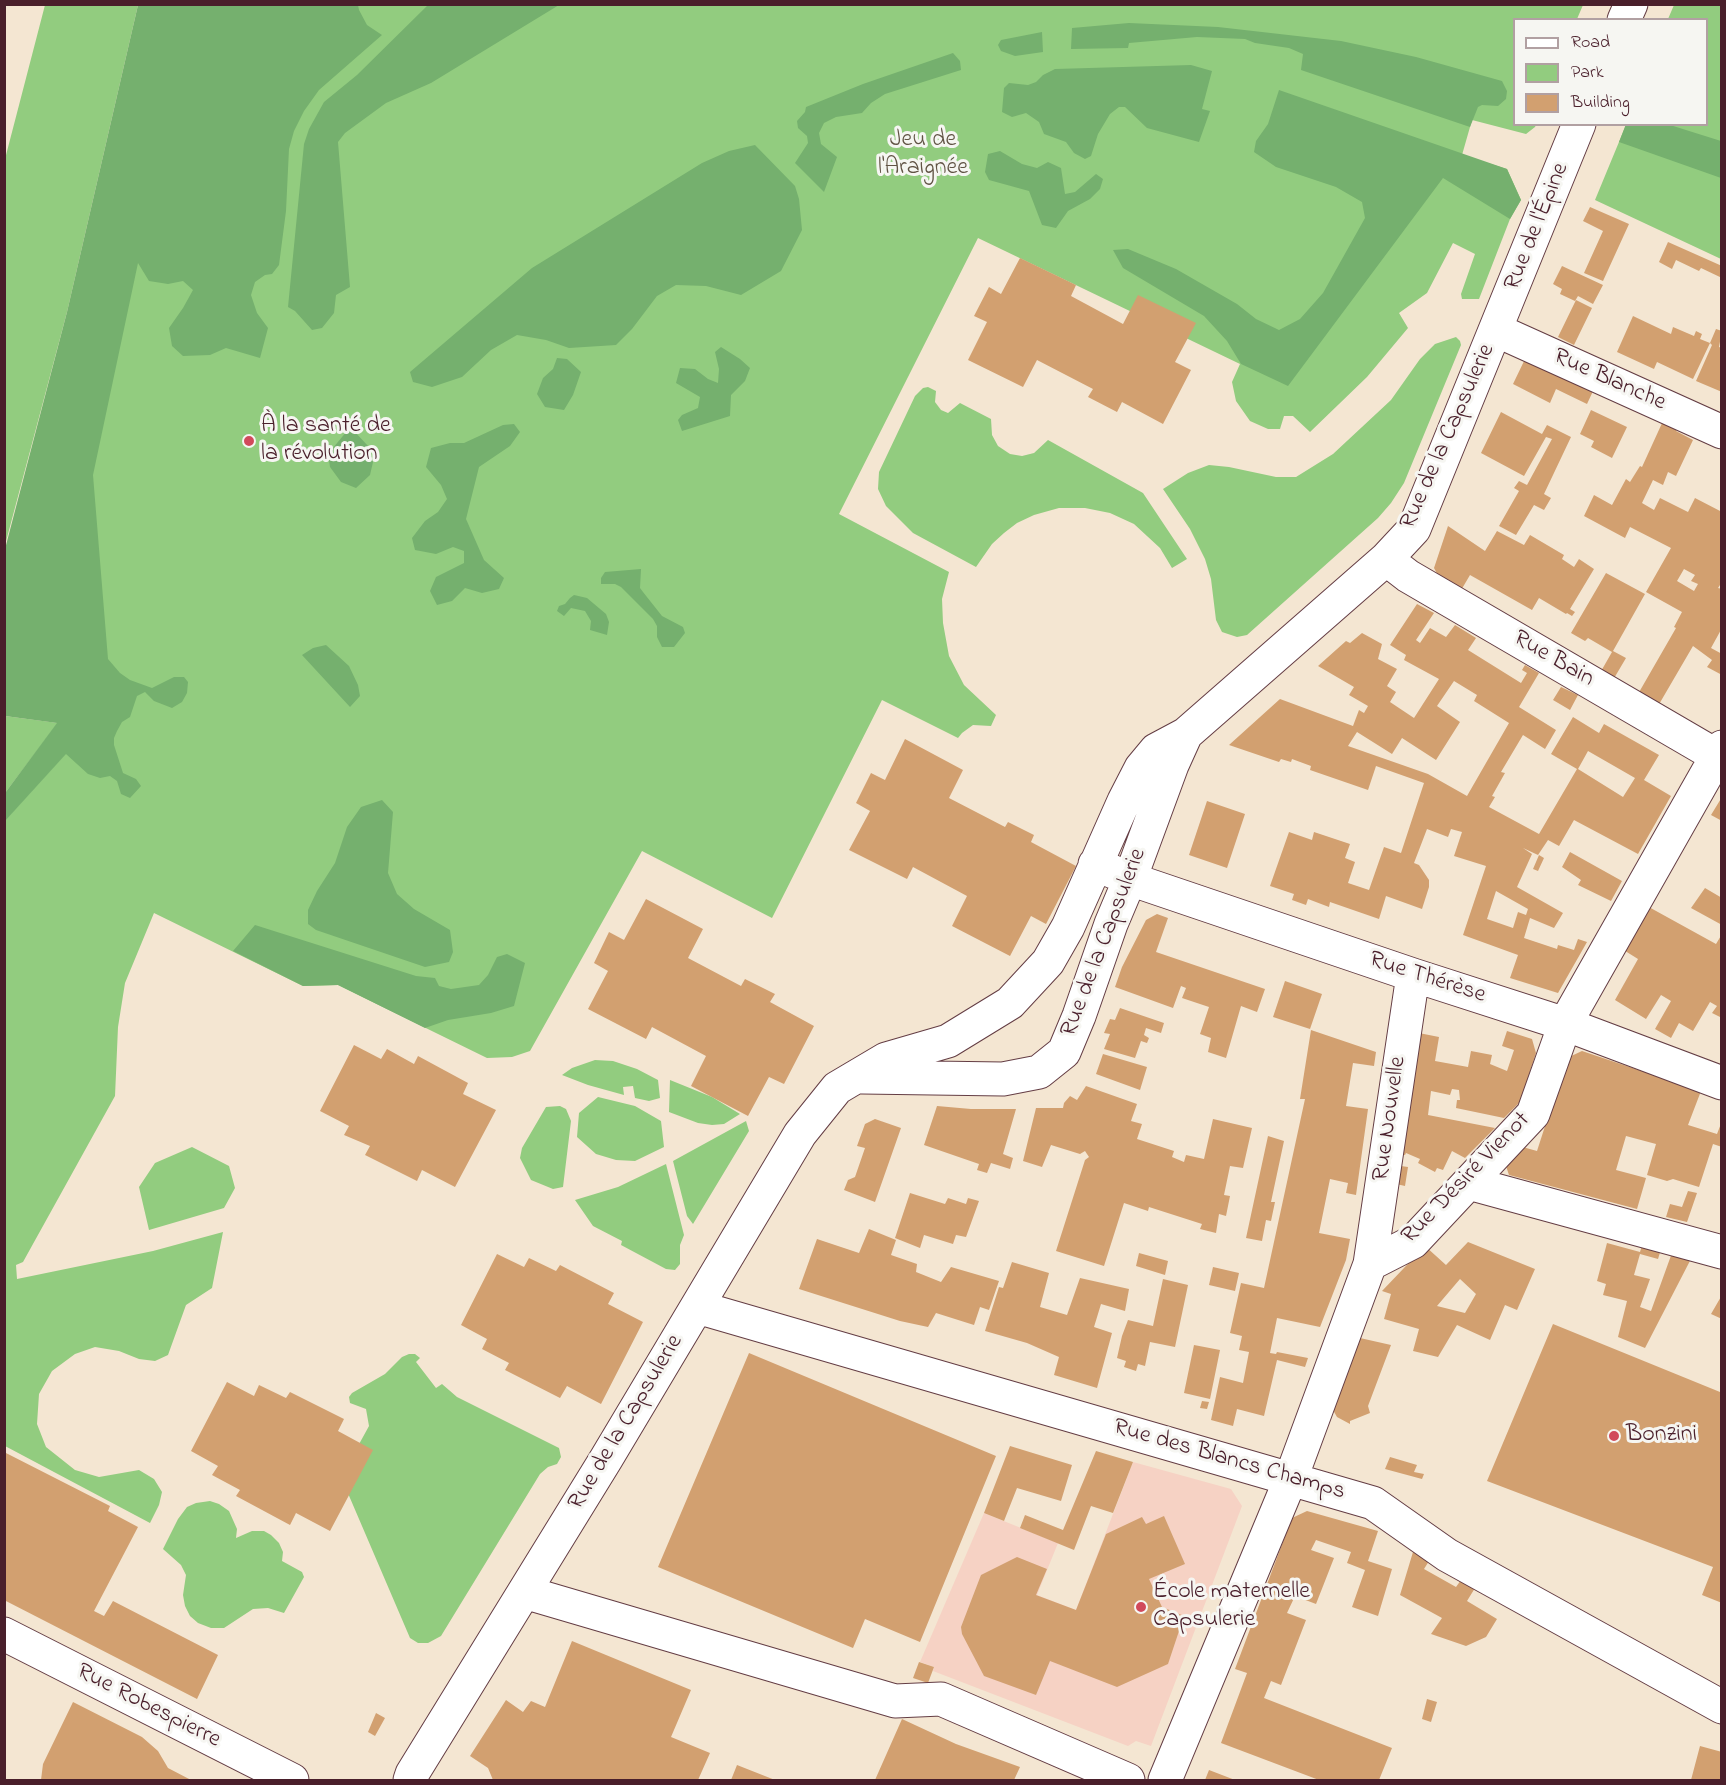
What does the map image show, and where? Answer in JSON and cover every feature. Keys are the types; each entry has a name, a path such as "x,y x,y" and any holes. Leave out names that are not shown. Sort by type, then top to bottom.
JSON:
{"street":[{"path":"1625,18 1631,4"},
{"name":"Rue de l'Épine","path":"1496,330 1578,126"},
{"name":"Rue Blanche","path":"1496,330 1722,432"},
{"name":"Rue de la Capsulerie","path":"410,1780 800,1134 837,1088 886,1059 948,1041 1010,1003 1048,962 1068,927 1095,864 1142,768 1156,750 1186,734 1386,559 1414,529 1496,330"},
{"name":"Rue Bain","path":"1386,559 1408,576 1720,754"},
{"name":"Rue de la Capsulerie","path":"856,1077 1003,1079 1039,1072 1064,1052 1172,765 1186,734"},
{"name":"Rue Désiré Vienot","path":"1370,1264 1413,1242 1533,1114 1565,1023 1720,754"},
{"name":"Rue Thérèse","path":"1095,864 1130,879 1413,975 1565,1023 1722,1083"},
{"name":"Rue Nouvelle","path":"1370,1264 1413,975"},
{"path":"1469,1183 1722,1252"},
{"path":"1165,1780 1290,1478 1370,1264"},
{"name":"Rue des Blancs Champs","path":"697,1307 1373,1503 1448,1555 1722,1707"},
{"path":"524,1592 895,1701 941,1699 1128,1780"},
{"name":"Rue Robespierre","path":"4,1634 292,1780"}],"shaded area":[{"name":"École maternelle Capsulerie","path":"1133,1462 1231,1489 1242,1506 1151,1746 1136,1741 1128,1746 933,1671 934,1667 920,1662 984,1513 1058,1543 1037,1595 1076,1610"}],"green space":[{"path":"45,5 138,5 67,312 4,549 5,159"},
{"path":"138,5 358,5 367,25 382,35 319,90 304,111 294,131 289,149 286,211 279,265 272,274 265,275 255,282 251,295 257,313 268,328 260,358 226,348 210,355 183,356 172,346 169,328 193,290 183,281 168,284 149,281 138,263 93,475 108,659 120,673 130,680 152,688 174,677 184,677 188,682 187,693 182,702 172,708 154,701 145,692 137,696 130,717 122,722 117,731 114,745 123,773 136,779 141,786 130,798 121,794 117,781 110,776 100,778 88,774 66,754 5,821 5,793 57,723 5,716 5,549 67,312"},
{"name":"Jeu de l'Araignée","path":"170,5 1583,5 1577,18 1513,18 1513,126 1535,127 1526,134 1472,120 1462,155 1507,169 1521,200 1510,219 1479,299 1462,299 1461,294 1475,254 1453,243 1427,293 1399,313 1408,328 1367,377 1310,432 1293,416 1284,416 1280,429 1268,429 1250,421 1236,401 1232,382 1240,364 978,238 839,514 949,572 942,599 943,623 949,656 964,685 996,715 991,726 973,725 958,738 882,700 772,918 642,851 530,1051 512,1057 487,1058 338,985 303,986 154,913 125,983 118,1027 115,1096 23,1262 16,1265 17,1279 153,1251 223,1232 212,1288 186,1305 168,1355 155,1361 95,1347 75,1354 52,1371 39,1394 37,1424 46,1447 75,1470 99,1477 139,1470 154,1479 162,1492 159,1505 150,1523 5,1446 4,821 97,719 78,468"},
{"path":"428,5 559,5 431,83 386,103 345,133 338,142 350,287 336,295 334,313 322,328 312,330 295,311 288,307 304,144 309,129 324,102 357,75"},
{"path":"1674,5 1721,5 1721,259 1595,200 1626,126 1708,126 1708,18 1668,18"},
{"path":"1129,23 1218,27 1341,41 1416,57 1502,81 1507,91 1506,99 1498,106 1478,107 1470,127 1301,70 1303,54 1289,48 1255,43 1245,39 1197,37 1129,43 1128,48 1071,49 1072,28"},
{"path":"1042,32 1043,52 1015,56 1001,51 998,45 1001,40"},
{"path":"953,53 960,61 961,70 885,94 871,103 862,113 836,117 824,123 819,133 821,144 837,157 824,192 795,163 808,143 807,136 798,128 797,121 805,112 806,107 863,84"},
{"path":"1191,65 1212,71 1202,109 1210,111 1199,142 1147,128 1125,107 1119,107 1110,114 1098,134 1091,156 1085,159 1074,153 1066,142 1044,134 1039,122 1026,113 1012,117 1002,112 1004,88 1009,83 1028,85 1055,69"},
{"path":"1279,90 1507,169 1521,200 1510,219 1443,178 1288,386 1241,364 1227,341 1204,316 1123,268 1113,250 1128,249 1176,269 1237,304 1256,319 1279,330 1300,319 1323,293 1365,218 1362,202 1336,187 1276,167 1254,152 1256,141 1268,124"},
{"path":"1625,126 1673,126 1721,141 1721,178 1619,142"},
{"path":"755,145 795,186 799,199 802,230 781,271 741,295 706,286 676,285 657,296 632,329 616,345 569,348 546,340 517,335 491,350 462,377 432,387 413,382 410,372 532,268 702,163 729,151"},
{"path":"1000,151 1022,164 1037,168 1048,162 1061,168 1065,194 1075,192 1096,174 1103,179 1100,189 1090,199 1068,211 1056,228 1042,225 1029,191 989,180 985,172 988,154"},
{"path":"1456,337 1461,345 1404,483 1391,503 1378,518 1247,635 1237,637 1222,632 1216,620 1211,579 1205,559 1190,529 1163,489 1188,473 1209,465 1276,477 1296,477 1333,454 1391,400 1420,359 1435,344"},
{"path":"721,347 750,368 745,381 731,395 730,416 682,431 678,420 682,415 698,408 700,397 676,383 680,368 695,369 718,383 719,369 715,352"},
{"path":"557,358 567,359 581,372 573,395 564,410 545,407 537,394 543,378 553,369"},
{"path":"928,387 936,391 935,402 941,410 948,413 960,403 991,419 992,435 998,446 1010,454 1022,456 1034,453 1048,440 1143,493 1187,559 1172,568 1160,548 1134,524 1110,513 1085,508 1059,508 1034,515 1017,523 992,544 976,567 913,533 886,506 878,489 879,472 915,396 923,388"},
{"path":"514,424 520,432 510,446 479,467 466,519 484,560 504,578 499,589 482,593 465,588 452,601 437,605 430,591 436,577 464,563 464,551 453,547 436,554 415,550 412,538 425,521 438,512 447,499 441,485 426,467 431,448 450,443 464,443 503,425"},
{"path":"347,431 355,432 368,446 373,462 370,475 356,488 341,482 330,467 328,454"},
{"path":"641,569 640,588 662,616 683,627 685,633 674,647 662,647 653,619 621,587 615,584 601,584 601,578 605,572"},
{"path":"574,595 587,598 606,614 609,622 607,635 590,630 591,621 585,611 571,608 564,616 557,611 559,606 565,604"},
{"path":"326,645 349,666 358,685 360,696 350,707 302,655 313,648"},
{"path":"5,716 58,723 5,793"},
{"path":"382,800 393,812 388,873 397,894 414,909 450,930 453,952 449,962 425,967 316,930 308,924 308,910 335,863 347,827 361,807"},
{"path":"255,925 416,976 435,978 439,986 451,989 479,985 488,975 497,957 507,954 525,963 514,1006 491,1013 448,1020 425,1028 338,985 303,986 233,951"},
{"path":"595,1060 613,1061 637,1069 658,1080 660,1098 649,1101 635,1098 633,1086 623,1087 624,1095 562,1075 572,1068"},
{"path":"670,1080 712,1097 740,1114 724,1124 712,1125 698,1123 669,1112"},
{"path":"598,1097 635,1106 661,1121 664,1147 635,1161 616,1160 596,1154 577,1137 579,1113"},
{"path":"560,1106 566,1109 571,1121 563,1187 553,1189 531,1180 520,1158 522,1148 546,1107"},
{"path":"746,1121 749,1131 693,1224 687,1216 673,1161"},
{"path":"192,1147 229,1166 235,1188 224,1208 149,1230 139,1187 155,1163"},
{"path":"666,1164 684,1235 680,1245 680,1264 675,1270 666,1269 621,1245 622,1241 593,1226 575,1200 618,1187"},
{"path":"415,1354 420,1358 416,1362 436,1388 442,1384 457,1397 559,1448 561,1457 557,1464 548,1467 540,1474 441,1636 428,1643 418,1643 410,1638 341,1477 369,1426 366,1409 350,1403 349,1397 385,1374 402,1357"},
{"path":"210,1501 229,1511 237,1529 236,1538 252,1531 264,1531 279,1543 283,1552 282,1561 302,1572 304,1577 284,1613 268,1608 253,1609 224,1628 211,1628 198,1623 190,1616 183,1595 186,1575 181,1565 163,1549 178,1519 187,1507"}],"building":[{"path":"1590,207 1629,224 1603,281 1584,273 1603,231 1583,221"},
{"path":"1668,242 1722,266 1722,278 1701,268 1699,271 1676,260 1672,269 1659,262"},
{"path":"1020,258 1076,285 1071,296 1123,324 1138,295 1196,323 1175,362 1191,370 1163,424 1122,402 1117,412 1088,397 1093,389 1037,360 1023,387 968,360 987,322 974,316 989,287 1001,294"},
{"path":"1562,266 1603,285 1593,304 1578,296 1575,301 1560,294 1562,289 1553,284"},
{"path":"1576,300 1592,308 1574,345 1558,337"},
{"path":"1633,316 1671,334 1673,327 1694,336 1696,331 1702,334 1700,339 1710,343 1693,379 1657,362 1654,369 1617,352"},
{"path":"1716,329 1722,331 1719,347 1722,348 1722,392 1696,381 1712,345 1710,343"},
{"path":"1526,357 1594,389 1587,404 1556,389 1550,403 1513,384"},
{"path":"1591,410 1627,427 1612,458 1591,447 1594,441 1580,434"},
{"path":"1501,412 1542,434 1547,425 1571,437 1544,494 1551,498 1544,510 1534,505 1516,535 1499,526 1519,491 1514,488 1519,481 1527,485 1552,439 1546,437 1524,476 1481,453"},
{"path":"1663,421 1677,428 1676,431 1693,440 1676,476 1668,472 1663,485 1653,480 1642,503 1654,510 1660,498 1688,512 1695,498 1722,512 1722,582 1718,588 1722,589 1722,628 1711,648 1722,654 1722,675 1707,667 1712,660 1693,646 1658,706 1638,694 1676,628 1674,627 1682,612 1646,592 1671,548 1630,527 1625,538 1584,516 1594,495 1612,505 1626,479 1630,482 1640,466 1642,467","holes":["1684,569 1695,575 1691,581 1698,584 1694,591 1677,581"]},
{"path":"1448,526 1485,551 1497,531 1524,545 1530,535 1564,555 1562,559 1574,567 1579,559 1594,569 1570,609 1575,612 1572,616 1566,614 1539,598 1532,610 1470,575 1460,592 1441,581 1434,568"},
{"path":"1606,573 1645,594 1613,651 1626,658 1613,680 1600,673 1612,652 1588,638 1585,641 1571,633"},
{"path":"1417,604 1434,613 1416,640 1420,643 1430,628 1446,637 1455,625 1476,638 1468,650 1521,683 1527,673 1522,670 1525,665 1539,673 1519,707 1556,730 1545,749 1523,735 1501,772 1505,773 1492,796 1495,797 1489,807 1539,834 1577,769 1551,754 1573,717 1599,733 1604,724 1659,755 1644,780 1671,796 1638,854 1574,820 1559,846 1548,840 1538,855 1523,848 1532,854 1517,887 1563,913 1554,928 1530,918 1524,938 1557,949 1558,945 1574,950 1578,939 1587,942 1558,993 1510,978 1518,955 1463,935 1486,866 1454,856 1462,832 1451,829 1448,837 1427,829 1414,863 1419,865 1429,880 1422,909 1386,896 1379,919 1330,902 1329,907 1308,899 1306,905 1292,900 1294,894 1270,886 1289,832 1312,840 1314,832 1350,844 1345,858 1355,862 1348,883 1369,890 1384,847 1401,853 1424,783 1376,766 1368,790 1310,770 1311,766 1292,759 1291,762 1281,759 1279,762 1229,745 1280,699 1353,726 1359,710 1364,713 1368,706 1349,695 1354,687 1318,666 1346,641 1350,643 1362,633 1382,644 1378,659 1397,669 1387,686 1396,692 1390,702 1414,718 1439,679 1404,660 1406,655 1390,645","holes":["1454,681 1477,695 1474,701 1509,723 1467,796 1428,774 1348,746 1357,732 1392,754 1402,738 1436,760 1460,722 1437,706","1588,751 1635,778 1623,797 1578,769","1496,891 1528,909 1526,915 1518,912 1513,928 1487,919"]},
{"path":"1561,687 1578,695 1570,710 1553,700"},
{"path":"905,739 963,770 949,798 1005,827 1008,822 1034,835 1031,842 1076,866 1046,924 1031,916 1010,956 952,926 967,896 913,867 907,879 849,850 870,811 856,803 871,773 885,780"},
{"path":"1722,797 1722,821 1711,815"},
{"path":"1207,801 1245,814 1227,868 1189,855"},
{"path":"1570,852 1622,881 1611,901 1578,885 1581,880 1562,867"},
{"path":"1539,855 1544,858 1538,871 1533,869"},
{"path":"1705,888 1722,898 1722,925 1691,908"},
{"path":"646,899 703,929 688,958 741,986 745,979 775,994 770,1002 814,1026 784,1084 769,1077 748,1116 691,1086 706,1056 652,1027 646,1039 588,1009 608,971 594,963 609,932 624,940"},
{"path":"1647,906 1716,944 1722,934 1722,1014 1720,1017 1712,1013 1717,1006 1710,1002 1693,1031 1679,1023 1671,1038 1655,1029 1671,1001 1661,995 1646,1019 1615,1000 1638,959 1622,949"},
{"path":"1157,914 1168,918 1156,952 1265,989 1257,1012 1241,1006 1226,1058 1208,1052 1211,1038 1200,1034 1209,1007 1182,998 1186,988 1181,986 1173,1008 1115,987 1122,967 1146,920"},
{"path":"1285,981 1322,994 1310,1029 1273,1017"},
{"path":"1120,1008 1164,1023 1161,1033 1146,1028 1144,1035 1149,1038 1147,1043 1141,1041 1135,1058 1104,1049 1110,1034 1104,1033 1110,1019 1115,1020"},
{"path":"1311,1030 1376,1052 1374,1066 1353,1063 1346,1106 1368,1109 1356,1195 1346,1193 1348,1183 1330,1179 1319,1233 1350,1239 1346,1260 1320,1327 1277,1318 1270,1353 1276,1354 1277,1352 1308,1358 1305,1367 1277,1360 1264,1416 1237,1409 1233,1426 1211,1420 1220,1377 1243,1383 1249,1352 1239,1350 1242,1336 1230,1333 1241,1283 1264,1288 1305,1099 1300,1099"},
{"path":"1507,1031 1532,1039 1536,1053 1520,1102 1504,1118 1456,1108 1457,1100 1460,1100 1459,1090 1452,1089 1450,1095 1431,1091 1428,1115 1495,1128 1465,1158 1452,1151 1443,1170 1437,1168 1435,1172 1418,1163 1420,1159 1406,1153 1405,1155 1396,1154 1414,1032 1439,1037 1435,1061 1468,1067 1471,1051 1492,1055 1490,1064 1507,1071 1514,1050 1502,1046"},
{"path":"354,1045 381,1059 387,1049 414,1064 418,1056 468,1083 463,1094 496,1110 455,1187 422,1170 417,1181 365,1155 370,1146 344,1135 349,1126 320,1111"},
{"path":"1582,1051 1701,1091 1688,1125 1717,1134 1722,1121 1722,1147 1713,1144 1699,1187 1673,1179 1667,1181 1647,1175 1656,1144 1626,1136 1616,1170 1646,1178 1637,1209 1509,1175 1504,1160 1519,1146 1537,1151 1567,1058"},
{"path":"1103,1054 1147,1067 1140,1090 1096,1074"},
{"path":"1086,1086 1137,1104 1131,1121 1142,1124 1137,1139 1174,1151 1172,1157 1184,1162 1186,1155 1204,1159 1213,1119 1252,1128 1243,1168 1230,1166 1224,1195 1230,1196 1226,1216 1219,1214 1216,1233 1200,1229 1202,1224 1149,1207 1148,1211 1124,1203 1104,1266 1056,1251 1085,1160 1089,1157 1085,1151 1080,1154 1051,1145 1042,1167 1023,1161 1036,1108 1063,1108 1070,1096 1077,1100"},
{"path":"937,1106 1016,1109 1003,1154 1013,1158 1010,1169 991,1163 987,1173 977,1170 979,1164 924,1145"},
{"path":"875,1119 901,1128 875,1202 844,1190 848,1180 855,1177 865,1148 857,1146 865,1124"},
{"path":"1268,1136 1284,1141 1271,1202 1275,1202 1271,1221 1266,1220 1262,1241 1246,1238"},
{"path":"1394,1165 1408,1167 1405,1186 1392,1183"},
{"path":"1688,1191 1697,1193 1687,1222 1666,1217 1670,1204 1682,1207"},
{"path":"910,1193 945,1204 948,1198 966,1204 968,1198 979,1201 966,1237 956,1235 953,1244 924,1235 920,1248 895,1238"},
{"path":"869,1229 896,1240 891,1255 917,1264 916,1272 941,1282 951,1267 999,1281 989,1310 980,1307 974,1325 936,1313 928,1327 900,1321 799,1289 817,1239 859,1253"},
{"path":"1468,1242 1535,1269 1517,1310 1505,1305 1490,1340 1457,1325 1438,1357 1413,1351 1419,1329 1384,1319 1391,1294 1382,1291 1425,1246 1446,1265","holes":["1460,1279 1476,1294 1465,1313 1437,1306"]},
{"path":"1643,1242 1662,1246 1658,1259 1640,1254 1634,1275 1650,1279 1640,1307 1651,1311 1673,1250 1693,1255 1645,1348 1618,1337 1627,1301 1603,1295 1606,1284 1597,1281 1607,1243 1640,1252"},
{"path":"1139,1253 1168,1261 1165,1275 1136,1266"},
{"path":"497,1254 524,1267 529,1258 556,1271 560,1265 614,1293 608,1304 643,1322 601,1404 567,1386 560,1398 505,1370 509,1363 482,1349 487,1339 461,1325"},
{"path":"1012,1262 1049,1273 1040,1307 1067,1315 1080,1278 1129,1289 1125,1311 1101,1304 1094,1327 1112,1333 1097,1388 1054,1375 1059,1357 1027,1343 985,1331 999,1287 1003,1288"},
{"path":"1213,1267 1239,1273 1235,1291 1209,1285"},
{"path":"1163,1279 1188,1285 1175,1347 1150,1342 1145,1366 1138,1364 1136,1371 1124,1367 1126,1361 1117,1358 1128,1320 1153,1326"},
{"path":"1722,1295 1722,1319 1711,1314"},
{"name":"Bonzini","path":"1553,1324 1720,1392 1722,1387 1722,1603 1702,1595 1713,1567 1487,1481"},
{"path":"1360,1338 1391,1345 1368,1406 1370,1413 1350,1421 1350,1424 1337,1417 1333,1410"},
{"path":"1194,1345 1220,1350 1210,1399 1184,1393"},
{"path":"749,1353 996,1456 920,1642 865,1619 853,1648 658,1567"},
{"path":"227,1382 254,1396 259,1385 286,1398 290,1392 344,1419 338,1431 373,1450 330,1531 296,1513 290,1525 236,1496 240,1490 212,1475 218,1466 191,1451"},
{"path":"1202,1401 1209,1402 1207,1409 1200,1408"},
{"path":"1010,1446 1072,1465 1061,1501 1017,1488 1004,1521 984,1513"},
{"path":"1096,1451 1133,1462 1113,1513 1091,1506 1074,1550 1020,1528 1025,1515 1063,1530"},
{"path":"4,1452 110,1506 108,1511 138,1527 94,1611 104,1616 113,1601 218,1655 197,1699 4,1600"},
{"path":"1390,1457 1417,1465 1414,1472 1424,1474 1422,1479 1385,1469"},
{"path":"1307,1511 1378,1531 1368,1561 1392,1569 1378,1616 1352,1607 1365,1570 1347,1563 1351,1552 1316,1540 1311,1550 1334,1558 1316,1604 1295,1596 1287,1613 1306,1620 1281,1685 1271,1681 1264,1698 1392,1748 1379,1780 1319,1780 1221,1743 1247,1673 1235,1669 1292,1518"},
{"path":"1164,1516 1185,1564 1149,1579 1162,1607 1184,1616 1168,1664 1117,1687 1050,1661 1036,1695 984,1676 962,1634 961,1627 981,1575 1017,1557 1047,1569 1036,1595 1076,1610 1106,1534 1142,1517 1146,1524"},
{"path":"1413,1552 1429,1561 1424,1569 1456,1587 1461,1580 1475,1588 1467,1601 1497,1619 1486,1637 1466,1646 1431,1634 1442,1618 1400,1595"},
{"path":"572,1641 691,1690 671,1737 710,1753 698,1780 493,1780 488,1768 470,1756 506,1700 523,1712 531,1701 545,1707"},
{"path":"919,1662 934,1667 928,1683 913,1678"},
{"path":"1427,1699 1437,1702 1431,1722 1422,1719"},
{"path":"73,1702 142,1737 158,1751 168,1768 191,1780 41,1780 43,1764"},
{"path":"376,1713 385,1718 375,1736 368,1732"},
{"path":"902,1719 956,1744 1020,1767 1014,1780 875,1780"},
{"path":"1700,1746 1722,1752 1722,1780 1691,1780"},
{"path":"737,1765 775,1780 731,1780"},
{"path":"1209,1770 1235,1780 1205,1780"}],"place":[{"name":"À la santé de la révolution","path":"249,441"},
{"name":"Bonzini","path":"1614,1436"},
{"name":"École maternelle Capsulerie","path":"1141,1607"}]}
